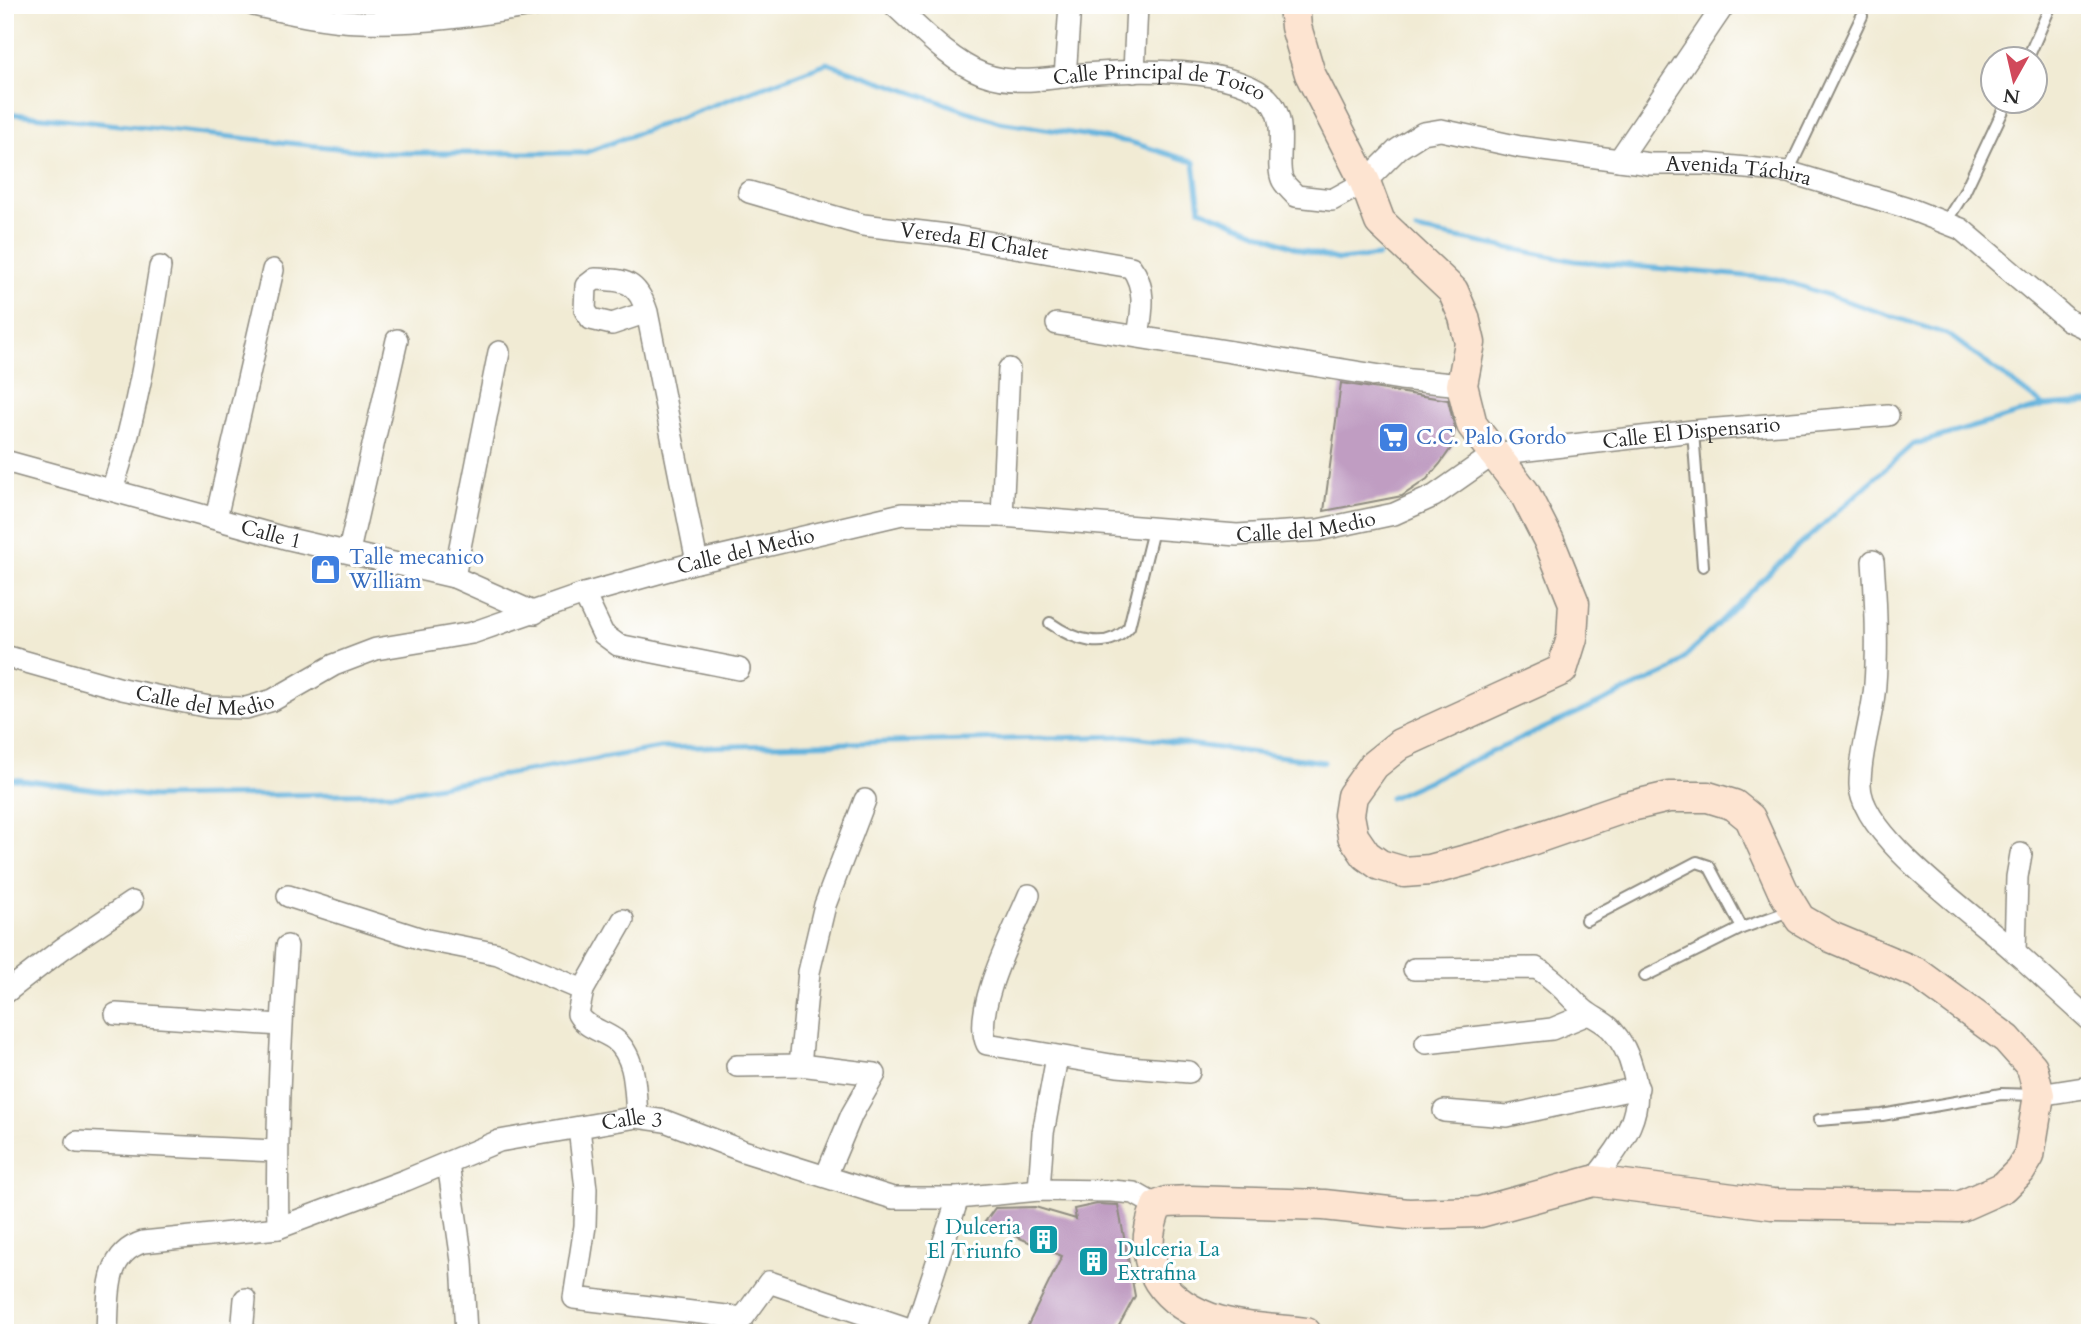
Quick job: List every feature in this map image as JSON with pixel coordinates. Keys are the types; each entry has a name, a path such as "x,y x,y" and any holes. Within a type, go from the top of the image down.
{"main road":[{"path":"1294,5 1296,27 1310,74 1365,182 1380,222 1453,291 1464,317 1470,343 1462,385 1472,425 1524,492 1549,541 1574,603 1572,638 1562,670 1400,744 1374,765 1352,796 1349,815 1353,836 1366,855 1380,865 1404,872 1430,870 1496,852 1623,808 1669,797 1708,797 1734,806 1750,818 1783,891 1800,919 1831,937 1917,973 1968,1008 2007,1039 2032,1067 2039,1095 2029,1156 2020,1171 2004,1187 1959,1207 1772,1204 1593,1181 1480,1212 1408,1214 1324,1205 1191,1201 1167,1202 1157,1206 1147,1235 1148,1258 1157,1279 1173,1297 1211,1318 1306,1333"}],"street":[{"path":"254,5 301,15 361,22 428,12 538,5"},
{"name":"Calle Principal de Toico","path":"894,5 935,43 982,74 1015,81 1134,72 1202,73 1235,81 1271,102 1280,126 1282,179 1296,195 1332,200 1365,182"},
{"path":"1065,77 1070,5"},
{"path":"1134,72 1137,5"},
{"path":"1619,160 1724,5"},
{"name":"Avenida Táchira","path":"1365,182 1398,149 1423,133 1441,130 1520,147 1619,160 1788,172 1845,187 1961,229 2059,313 2090,330"},
{"name":"Vereda El Chalet","path":"749,191 863,225 947,235 1131,267 1141,286 1143,306 1138,336"},
{"path":"112,490 125,450 140,384 160,267"},
{"path":"216,518 273,270"},
{"path":"647,312 696,562"},
{"path":"1057,324 1400,379 1462,385"},
{"path":"349,551 397,340"},
{"path":"454,577 499,352"},
{"path":"1002,516 1009,369"},
{"name":"Calle El Dispensario","path":"1494,454 1693,431 1888,415"},
{"name":"Calle del Medio","path":"5,656 122,689 209,707 246,708 273,700 334,665 376,649 472,633 584,594 696,562 902,513 1002,516 1237,535 1318,530 1394,514 1434,496 1494,454"},
{"name":"Calle 1","path":"5,461 285,538 454,577 535,613"},
{"path":"1873,561 1877,617 1875,685 1860,785 1863,804 1872,821 1925,878 2015,951 2090,1020"},
{"path":"584,594 603,634 618,645 739,669"},
{"path":"800,1065 809,972 825,905 866,800"},
{"path":"2015,951 2017,877 2021,854"},
{"path":"1030,895 1006,950 983,1016 982,1033 987,1044 1057,1057 1189,1072"},
{"path":"288,896 422,939 498,954 583,990"},
{"path":"5,993 62,949 132,902"},
{"path":"623,920 583,990 578,1014 582,1021 615,1040 627,1055 637,1117"},
{"path":"278,1228 276,1151 287,946"},
{"path":"1414,968 1536,968 1548,975 1588,1014 1610,1028 1628,1052 1639,1088 1637,1110 1626,1138 1593,1181"},
{"path":"116,1014 281,1025"},
{"path":"1426,1044 1552,1029 1588,1014"},
{"path":"1039,1190 1043,1133 1057,1057"},
{"path":"737,1066 800,1065 875,1074 852,1114 826,1177"},
{"path":"2039,1095 2090,1087"},
{"path":"1444,1111 1507,1116 1639,1088"},
{"name":"Calle 3","path":"107,1333 116,1258 129,1246 143,1241 278,1228 499,1141 637,1117 664,1121 743,1151 893,1198 958,1198 1039,1190 1134,1193 1157,1206"},
{"path":"579,1128 586,1189 586,1226 575,1297 743,1318 769,1282 914,1332 958,1198"},
{"path":"77,1142 276,1151"},
{"path":"448,1163 463,1261 466,1333"},
{"path":"242,1333 245,1299"}],"lane":[{"path":"2033,46 2051,5"},
{"path":"1788,172 1863,16"},
{"path":"1945,223 1964,193 2000,116"},
{"path":"1693,431 1703,566"},
{"path":"1050,623 1064,634 1084,640 1102,642 1120,637 1129,627 1153,530"},
{"path":"1586,920 1697,862 1709,866 1742,928"},
{"path":"1645,976 1742,928 1794,909"},
{"path":"1819,1120 1882,1115 2001,1094 2039,1095"}],"building":[{"name":"C.C. Palo Gordo","path":"1341,383 1448,400 1455,429 1451,448 1440,464 1427,479 1402,496 1324,511"},
{"name":"Dulceria La Extrafina","path":"1097,1204 1118,1205 1135,1296 1115,1333 1024,1333 1062,1256 984,1223 995,1208 1035,1207 1076,1219 1074,1209"}],"waterway":[{"path":"5,113 384,153 584,153 827,63 999,122 1130,142 1194,162 1200,209 1301,250 1339,260 1378,256"},
{"path":"1416,230 1575,261 1779,279 1949,335 2044,406 2090,403"},
{"path":"1390,798 1672,670 1772,570 1912,445 2044,406"},
{"path":"5,778 153,797 399,793 660,748 1127,736 1324,762"}],"place":[{"name":"C.C. Palo Gordo","path":"1393,437"},
{"name":"Talle mecanico William","path":"326,569"},
{"name":"Dulceria El Triunfo","path":"1044,1239"},
{"name":"Dulceria La Extrafina","path":"1094,1261"}]}
